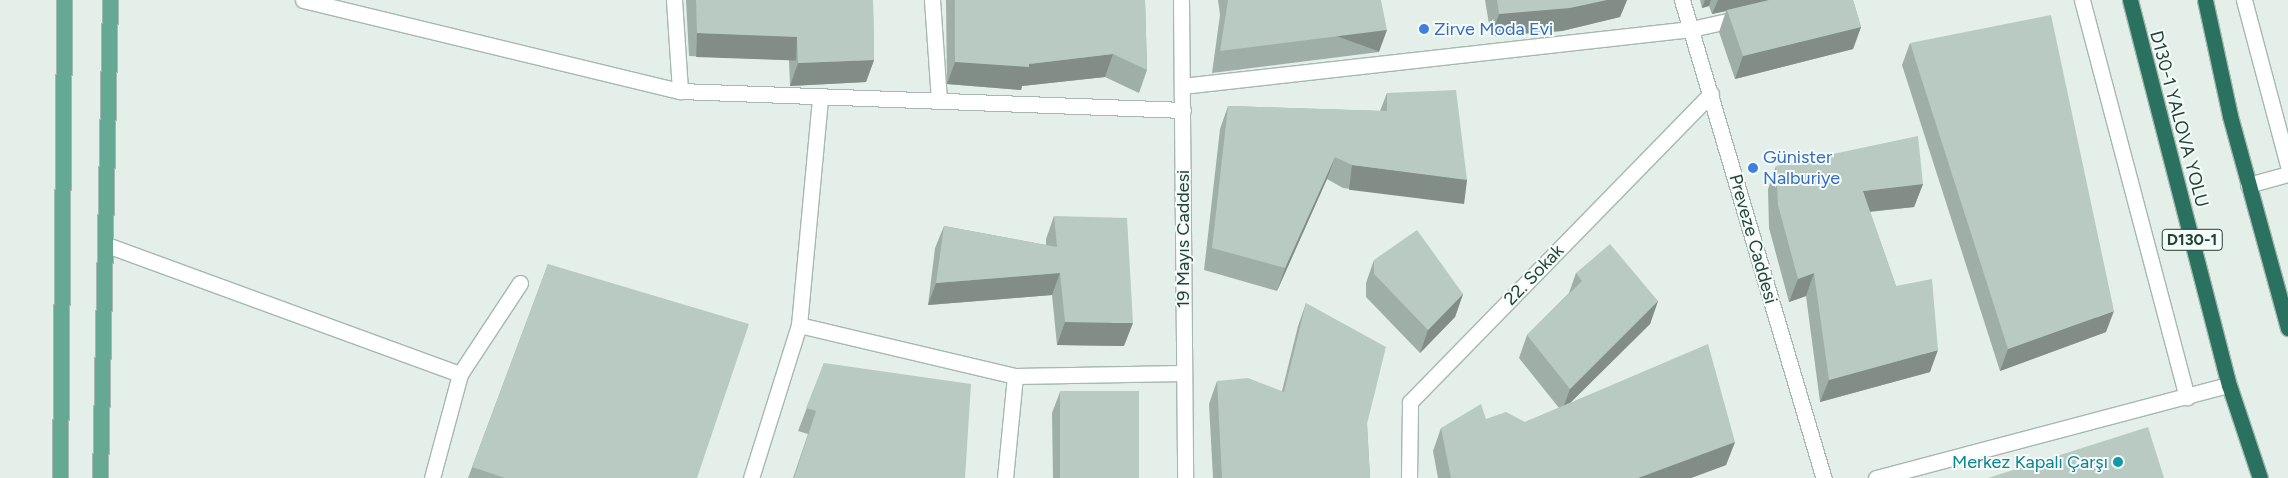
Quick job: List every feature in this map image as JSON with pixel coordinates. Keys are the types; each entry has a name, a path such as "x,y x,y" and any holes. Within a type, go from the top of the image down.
{"highway":[{"name":"D130-1 YALOVA YOLU","path":"2130,0 2229,385 2260,478"},
{"path":"2205,0 2230,116 2288,328"}],"main road":[{"path":"60,478 64,0"},
{"path":"100,478 110,0"}],"street":[{"path":"303,0 680,91 1183,110"},
{"path":"674,0 680,91"},
{"path":"932,0 940,101"},
{"name":"19 Mayıs Caddesi","path":"1182,0 1185,478"},
{"name":"Preveze Caddesi","path":"1682,0 1824,478"},
{"path":"2082,0 2187,397"},
{"path":"2244,0 2288,164"},
{"path":"1182,86 1691,29 1754,15"},
{"name":"22. Sokak","path":"1409,478 1410,402 1711,94"},
{"path":"751,478 799,325 820,97"},
{"path":"2248,185 2288,174"},
{"path":"106,245 460,374"},
{"path":"432,478 460,374 520,283"},
{"path":"799,325 1015,376 1184,373"},
{"path":"1005,478 1015,376"},
{"path":"1876,478 2229,385"}],"building":[{"path":"696,0 873,0 874,60 798,63 797,37 697,33"},
{"path":"955,0 1145,0 1147,70 1113,54 1029,64 1029,67 955,62"},
{"path":"1228,0 1381,0 1387,30 1220,51"},
{"path":"1497,0 1607,0 1570,8 1499,14"},
{"path":"1769,0 1853,0 1861,27 1743,56 1727,10"},
{"path":"2051,15 2114,311 2008,349 1910,43"},
{"path":"1456,90 1467,180 1352,165 1335,157 1285,268 1212,248 1228,106 1387,111 1387,93"},
{"path":"1918,136 1923,184 1863,191 1896,286 1932,279 1938,350 1829,380 1814,273 1798,279 1778,205 1776,166"},
{"path":"1054,216 1127,218 1133,323 1065,322 1060,273 936,283 944,226 1057,247"},
{"path":"1417,230 1463,294 1428,330 1374,274 1374,260"},
{"path":"1610,244 1658,301 1570,389 1527,335 1582,281 1576,273"},
{"path":"548,264 749,324 697,478 505,478 472,467"},
{"path":"1306,303 1386,347 1367,424 1370,478 1222,478 1217,381 1248,378 1284,392"},
{"path":"1708,344 1735,442 1638,478 1451,478 1441,428 1481,404 1486,419 1506,412 1525,422"},
{"path":"824,363 971,384 965,478 794,478 816,411 806,408"},
{"path":"1060,391 1139,391 1139,478 1060,478"},
{"path":"2148,427 2164,478 1988,478"}],"place":[{"name":"Zirve Moda Evi","path":"1424,29"},
{"name":"Günister Nalburiye","path":"1753,168"},
{"name":"Merkez Kapalı Çarşı","path":"2118,462"}]}
